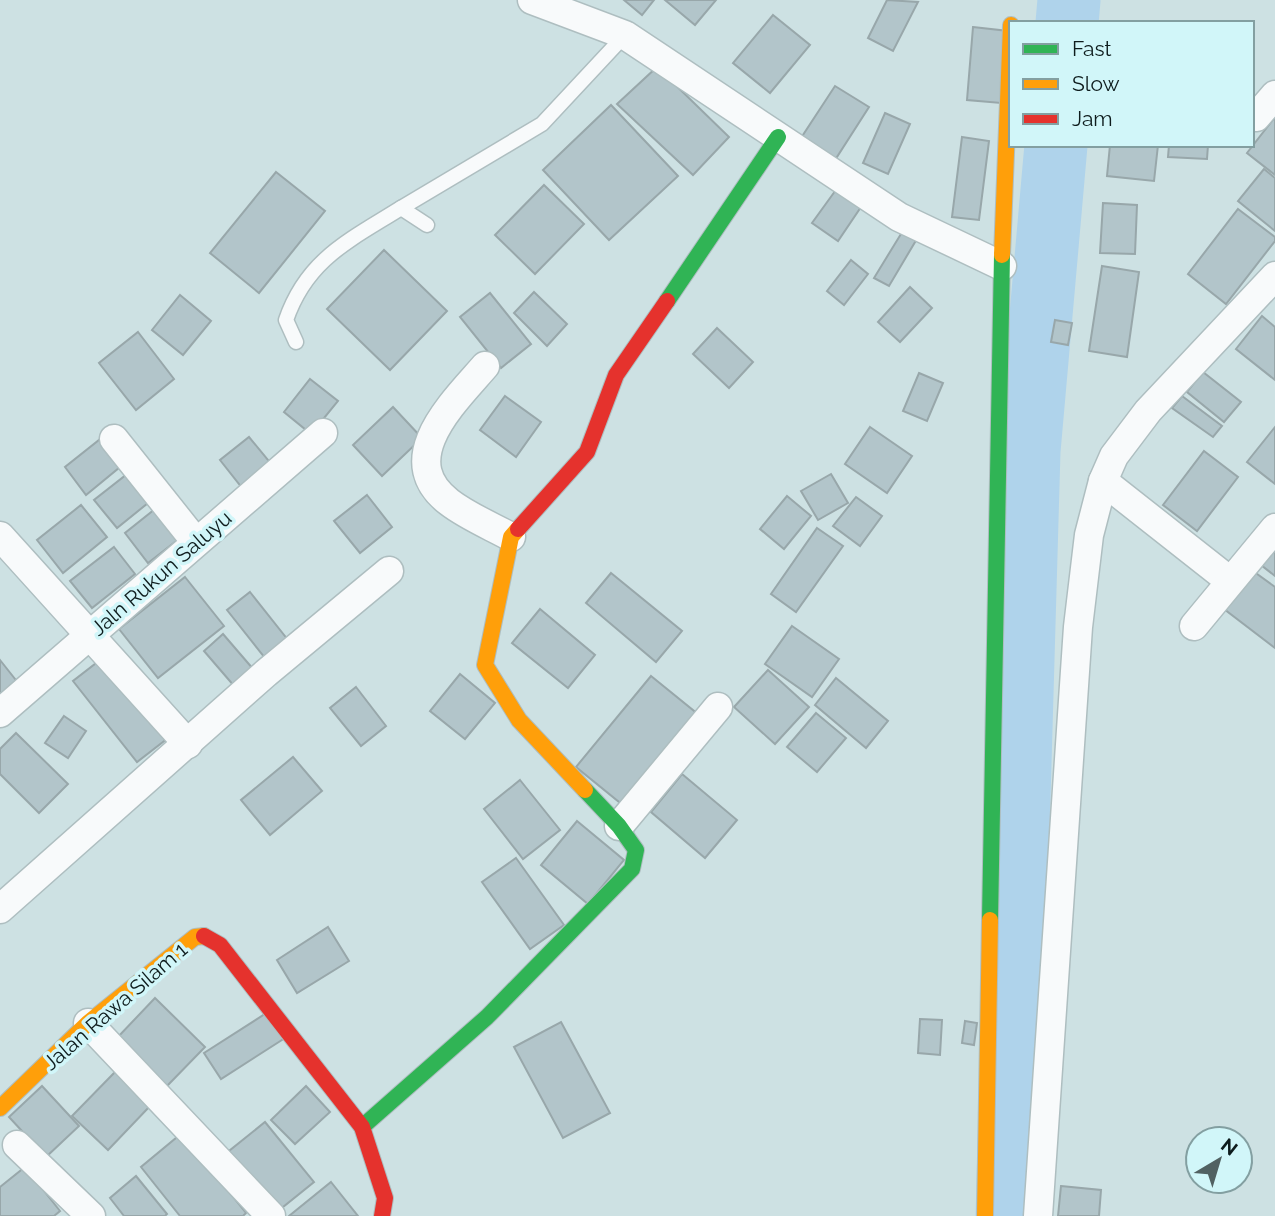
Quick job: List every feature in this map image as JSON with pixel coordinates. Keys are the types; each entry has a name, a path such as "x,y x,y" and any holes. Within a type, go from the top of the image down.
{"street":[{"path":"532,0 625,35 899,217 1002,266"},
{"path":"1011,21 1012,0"},
{"path":"985,1216 1002,266 1009,78"},
{"path":"1256,117 1275,95"},
{"path":"382,1216 385,1198 362,1127 487,1017 632,869 636,850 619,826 519,720 485,665 511,537 587,452 616,375 778,137"},
{"path":"1038,1216 1078,627 1088,535 1103,481 1114,456 1148,411 1275,276"},
{"path":"485,366 447,409 432,435 425,457 429,478 450,503 511,537"},
{"name":"Jaln Rukun Saluyu","path":"0,713 323,433"},
{"path":"114,439 196,542"},
{"path":"1103,481 1230,581"},
{"path":"1194,626 1275,528"},
{"path":"0,536 188,744"},
{"path":"0,909 266,673 389,571"},
{"path":"619,826 718,707"},
{"name":"Jalan Rawa Silam 1","path":"0,1108 88,1023 195,937 208,936 220,946 362,1127"},
{"path":"88,1023 271,1216"},
{"path":"0,1122 9,1152 91,1216"}],"lane":[{"path":"296,342 286,320 305,278 340,246 542,124 625,35"},
{"path":"401,208 427,225"}],"building":[{"path":"624,0 654,0 642,15"},
{"path":"665,0 716,0 695,25"},
{"path":"887,0 918,2 893,51 868,38"},
{"path":"773,15 810,45 770,93 733,63"},
{"path":"973,27 1008,31 1001,103 967,100"},
{"path":"657,67 729,137 693,175 617,104"},
{"path":"835,86 869,107 835,160 801,138"},
{"path":"611,105 678,176 609,240 543,170"},
{"path":"885,113 910,124 888,174 863,163"},
{"path":"1275,117 1275,175 1247,153"},
{"path":"962,137 989,141 979,220 952,217"},
{"path":"1110,147 1158,147 1154,181 1107,176"},
{"path":"1169,147 1208,147 1207,159 1168,157"},
{"path":"1264,169 1275,178 1275,231 1238,201"},
{"path":"276,172 325,211 259,293 210,253"},
{"path":"544,185 584,224 535,274 495,235"},
{"path":"838,187 863,204 838,241 812,223"},
{"path":"1103,203 1137,205 1135,254 1100,253"},
{"path":"1238,209 1275,237 1275,241 1226,304 1188,274"},
{"path":"904,229 918,237 889,286 874,278"},
{"path":"384,250 447,311 390,370 327,309"},
{"path":"851,260 868,274 844,305 827,291"},
{"path":"1102,266 1139,272 1127,357 1089,351"},
{"path":"910,287 932,308 900,342 878,322"},
{"path":"534,292 567,324 547,346 514,313"},
{"path":"490,293 531,344 501,368 460,317"},
{"path":"180,295 211,321 183,355 152,330"},
{"path":"1262,316 1275,327 1275,380 1236,349"},
{"path":"1055,320 1072,323 1068,345 1051,342"},
{"path":"717,328 753,362 729,388 693,354"},
{"path":"138,332 174,379 136,410 99,363"},
{"path":"1203,372 1241,402 1224,422 1187,392"},
{"path":"919,373 943,383 927,421 903,411"},
{"path":"310,379 338,401 311,434 284,412"},
{"path":"505,396 541,422 516,457 480,430"},
{"path":"1182,396 1222,426 1213,437 1172,408"},
{"path":"393,407 422,438 382,476 353,445"},
{"path":"870,427 912,456 887,493 845,464"},
{"path":"1275,427 1275,484 1247,462"},
{"path":"249,437 273,466 243,489 220,460"},
{"path":"99,440 120,467 86,495 65,467"},
{"path":"1204,451 1238,477 1197,531 1163,505"},
{"path":"131,471 153,499 117,528 94,500"},
{"path":"831,474 848,503 818,520 801,491"},
{"path":"367,495 392,527 360,553 334,521"},
{"path":"787,496 811,516 784,549 760,529"},
{"path":"856,497 882,516 860,546 833,526"},
{"path":"81,505 107,537 63,573 37,540"},
{"path":"160,505 184,535 148,563 125,533"},
{"path":"817,528 843,546 796,612 771,594"},
{"path":"114,547 135,574 92,608 70,581"},
{"path":"1275,547 1275,576 1261,565"},
{"path":"1253,571 1275,587 1275,648 1224,609"},
{"path":"611,573 682,631 656,662 586,603"},
{"path":"185,577 224,626 158,678 119,629"},
{"path":"250,592 292,645 269,663 227,610"},
{"path":"540,609 595,655 568,688 512,643"},
{"path":"792,626 839,659 812,697 765,664"},
{"path":"223,634 260,677 241,694 204,651"},
{"path":"104,657 168,738 137,762 73,681"},
{"path":"0,660 19,684 0,699"},
{"path":"768,670 809,707 775,744 734,707"},
{"path":"460,674 495,703 465,739 430,711"},
{"path":"651,676 699,715 624,806 576,767"},
{"path":"836,678 888,721 866,748 815,705"},
{"path":"356,687 386,726 361,746 330,708"},
{"path":"816,713 846,738 817,772 787,747"},
{"path":"64,716 86,731 68,758 45,743"},
{"path":"16,733 68,784 39,813 0,774 0,749"},
{"path":"293,757 322,791 270,835 241,800"},
{"path":"682,774 737,820 705,858 651,812"},
{"path":"520,780 560,830 523,859 484,809"},
{"path":"577,821 624,860 588,904 541,865"},
{"path":"516,858 564,925 530,949 482,882"},
{"path":"328,927 349,961 297,993 277,960"},
{"path":"155,998 205,1047 166,1087 116,1039"},
{"path":"268,1012 285,1038 221,1079 204,1053"},
{"path":"920,1019 942,1020 940,1055 918,1053"},
{"path":"965,1021 977,1023 974,1045 962,1043"},
{"path":"561,1022 610,1113 563,1138 514,1047"},
{"path":"116,1071 151,1105 108,1150 72,1116"},
{"path":"42,1086 79,1126 46,1157 9,1117"},
{"path":"306,1086 330,1112 295,1144 271,1120"},
{"path":"265,1122 314,1182 278,1211 229,1151"},
{"path":"182,1133 246,1213 243,1216 180,1216 141,1167"},
{"path":"25,1167 60,1211 54,1216 0,1216 0,1187"},
{"path":"136,1176 167,1214 165,1216 124,1216 110,1198"},
{"path":"331,1182 358,1216 289,1216"},
{"path":"1061,1186 1101,1190 1099,1216 1058,1216"}],"waterway":[{"path":"1067,21 1069,0"},
{"path":"1007,1216 1029,451 1056,147"}],"traffic: fast":[{"path":"667,301 778,137"},
{"path":"990,920 1002,255"},
{"path":"362,1127 487,1017 632,869 636,850 619,826 585,790"}],"traffic: slow":[{"path":"1002,255 1009,76"},
{"path":"518,529 511,537 485,665 519,720 585,790"},
{"path":"985,1216 990,920"},
{"path":"0,1108 88,1023 195,937 204,936"}],"traffic: jam":[{"path":"518,529 587,452 616,375 667,301"},
{"path":"204,936 220,945 362,1127 385,1198 382,1216"}]}
